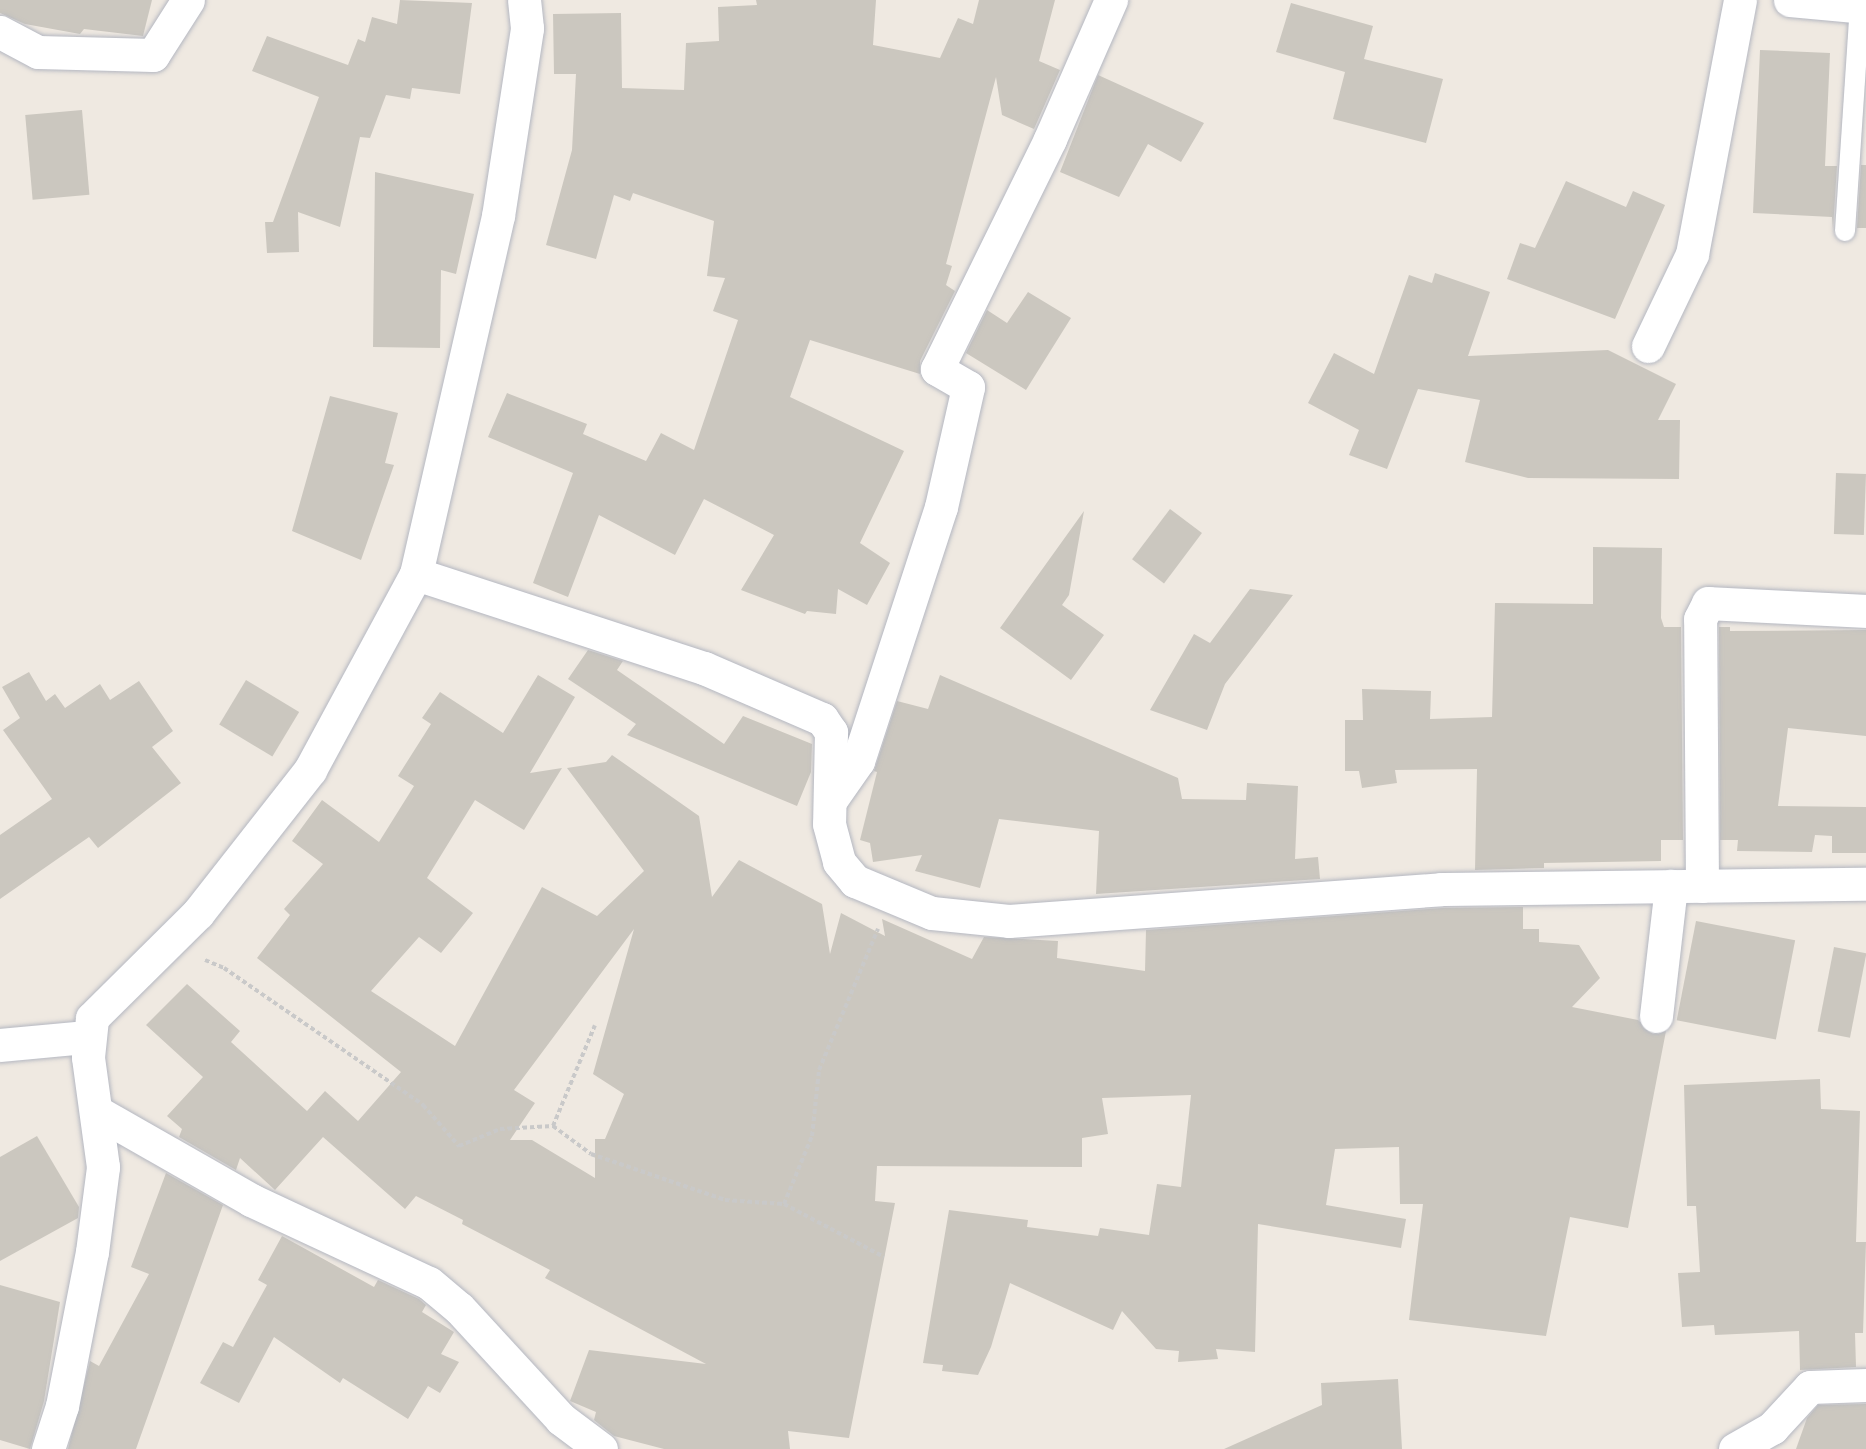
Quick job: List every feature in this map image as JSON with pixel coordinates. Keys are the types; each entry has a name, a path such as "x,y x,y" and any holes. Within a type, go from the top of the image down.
{"street":[{"path":"0,32 38,52 153,55 188,0"},
{"path":"48,1449 62,1406 92,1252 103,1167 87,1037 92,1018 227,879 310,770 416,574 498,216 526,28 524,0"},
{"path":"830,801 858,761 940,507 968,387 937,369 1050,139 1111,0"},
{"path":"1648,346 1692,254 1740,0"},
{"path":"1790,0 1863,6"},
{"path":"416,574 704,668 822,719 831,732 829,824 839,862 855,881 895,901 932,913 1009,921 1346,893 1866,884"},
{"path":"1656,1016 1687,886 1700,619 1708,603 1866,610"},
{"path":"0,1045 87,1037"},
{"path":"97,1112 251,1200 429,1282 459,1308 553,1412 601,1449"},
{"path":"1735,1449 1772,1428 1810,1387 1866,1385"}],"lane":[{"path":"1845,231 1863,6"}],"path":[{"path":"783,1204 812,1136 819,1070 854,979 895,901"},
{"path":"165,944 224,968 423,1105 459,1146 500,1129 553,1126 591,1154 725,1200 783,1204 884,1257"},
{"path":"553,1126 595,1025"}],"building":[{"path":"0,0 152,0 143,36 84,29 80,34 25,24 0,13"},
{"path":"400,0 472,3 460,94 412,88 410,99 386,95 370,138 360,137 340,227 298,212 299,252 267,253 265,222 273,222 319,97 252,71 267,36 348,65 358,39 365,42 372,17 397,24"},
{"path":"756,0 876,0 873,45 940,58 958,18 973,24 979,0 1055,0 1039,61 1060,70 1034,129 1002,115 996,77 946,264 952,266 946,285 955,291 920,361 920,374 810,340 790,397 904,451 860,543 890,563 867,605 838,589 836,614 807,611 805,614 741,590 774,535 704,499 675,555 599,515 568,597 533,583 573,473 488,437 507,393 587,424 583,434 646,461 661,433 694,450 738,320 713,311 725,278 707,276 714,221 633,193 630,201 614,195 596,259 546,245 572,150 576,74 554,74 553,14 621,13 622,88 684,90 686,43 719,41 718,7 757,5"},
{"path":"1291,3 1373,26 1364,59 1443,79 1426,143 1333,119 1345,72 1276,52"},
{"path":"1760,50 1830,53 1825,166 1837,166 1833,229 1832,217 1753,213"},
{"path":"1098,75 1204,123 1181,162 1148,144 1119,197 1060,172"},
{"path":"82,110 89,195 33,200 25,115"},
{"path":"1861,165 1866,165 1866,228 1857,228"},
{"path":"375,172 474,194 456,274 441,270 440,348 373,347"},
{"path":"1566,181 1626,207 1633,191 1665,205 1615,319 1507,279 1520,243 1535,248"},
{"path":"1435,273 1490,292 1468,356 1608,350 1676,384 1658,420 1680,420 1679,479 1528,478 1465,462 1480,400 1418,389 1387,469 1349,455 1359,430 1308,403 1334,353 1374,374 1409,275 1432,283"},
{"path":"1028,292 1071,318 1026,390 966,353 987,310 1007,323"},
{"path":"330,396 398,413 385,463 394,465 361,560 292,531"},
{"path":"1836,473 1866,474 1864,535 1834,534"},
{"path":"1170,509 1202,533 1164,583 1132,559"},
{"path":"1084,511 1069,595 1062,605 1104,635 1071,680 1000,628"},
{"path":"1593,547 1662,548 1661,618 1664,627 1681,627 1683,840 1661,840 1661,861 1544,863 1544,868 1475,870 1477,769 1395,770 1397,783 1362,788 1359,771 1345,771 1345,720 1363,720 1362,689 1431,691 1430,719 1492,717 1495,603 1593,604"},
{"path":"1250,589 1293,595 1225,684 1207,730 1150,710 1194,634 1210,643"},
{"path":"1719,627 1730,627 1730,631 1866,630 1866,736 1788,728 1778,806 1866,807 1866,853 1832,853 1832,836 1815,835 1812,852 1737,851 1738,840 1720,840"},
{"path":"588,650 623,661 617,670 724,744 743,716 812,744 811,772 797,806 627,735 636,724 568,679"},
{"path":"29,672 46,701 55,694 65,708 100,684 110,700 139,681 173,731 152,747 181,783 98,848 89,837 0,899 0,835 52,799 3,730 20,718 2,687"},
{"path":"538,675 575,697 530,773 562,768 524,830 475,800 427,878 473,913 441,953 419,937 371,991 455,1046 542,887 597,916 644,871 567,768 606,762 612,755 699,816 712,897 739,860 822,904 830,954 841,913 885,936 882,919 972,959 984,937 1058,941 1057,958 1145,971 1146,930 1442,908 1523,907 1523,929 1539,929 1539,942 1579,945 1600,978 1572,1007 1638,1020 1653,1034 1666,1031 1628,1228 1570,1217 1546,1336 1409,1320 1423,1204 1400,1204 1399,1147 1335,1149 1326,1205 1406,1219 1401,1248 1258,1224 1255,1352 1216,1349 1218,1359 1178,1362 1179,1351 1156,1349 1122,1311 1113,1330 1010,1283 991,1347 978,1375 942,1371 943,1365 923,1363 949,1210 1028,1220 1027,1227 1098,1236 1100,1228 1149,1235 1157,1184 1181,1187 1191,1095 1102,1098 1108,1134 1082,1138 1082,1167 877,1166 875,1201 895,1203 849,1438 788,1431 790,1449 664,1449 614,1436 594,1420 596,1412 570,1401 589,1350 706,1364 545,1278 550,1270 462,1224 463,1220 416,1196 405,1209 323,1137 275,1190 240,1158 236,1170 179,1137 182,1129 167,1116 203,1077 146,1025 187,984 240,1031 231,1042 307,1111 325,1091 358,1121 401,1072 257,958 290,915 284,909 323,864 292,841 322,800 379,842 414,786 398,776 431,724 422,718 440,692 503,733","holes":["634,929 593,1074 624,1094 605,1139 595,1139 595,1178 532,1140 510,1140 535,1103 514,1090"]},
{"path":"940,675 1178,778 1182,799 1246,800 1247,783 1298,786 1295,859 1318,857 1320,879 1096,894 1099,831 999,819 980,888 915,871 922,855 873,862 870,843 860,840 877,772 874,771 897,701 928,709"},
{"path":"246,680 299,712 272,757 219,725"},
{"path":"1696,921 1795,940 1776,1039 1677,1020"},
{"path":"1834,947 1866,953 1850,1038 1818,1031"},
{"path":"1820,1079 1821,1109 1860,1111 1856,1242 1866,1242 1863,1333 1855,1333 1856,1367 1800,1370 1799,1331 1715,1335 1714,1325 1682,1327 1678,1273 1700,1272 1696,1206 1687,1206 1684,1085"},
{"path":"37,1136 79,1207 78,1218 0,1261 0,1157"},
{"path":"166,1173 223,1205 136,1449 68,1449 90,1361 99,1366 149,1274 131,1267"},
{"path":"282,1236 374,1287 378,1280 419,1299 426,1305 422,1312 454,1332 441,1354 459,1362 440,1393 428,1386 408,1419 343,1378 340,1383 274,1337 239,1403 200,1383 223,1342 233,1347 267,1285 258,1280"},
{"path":"0,1285 60,1302 44,1401 30,1449 0,1440"},
{"path":"1398,1379 1402,1449 1224,1449 1322,1405 1321,1383"},
{"path":"1866,1404 1866,1449 1796,1449 1807,1418 1818,1405"}]}
